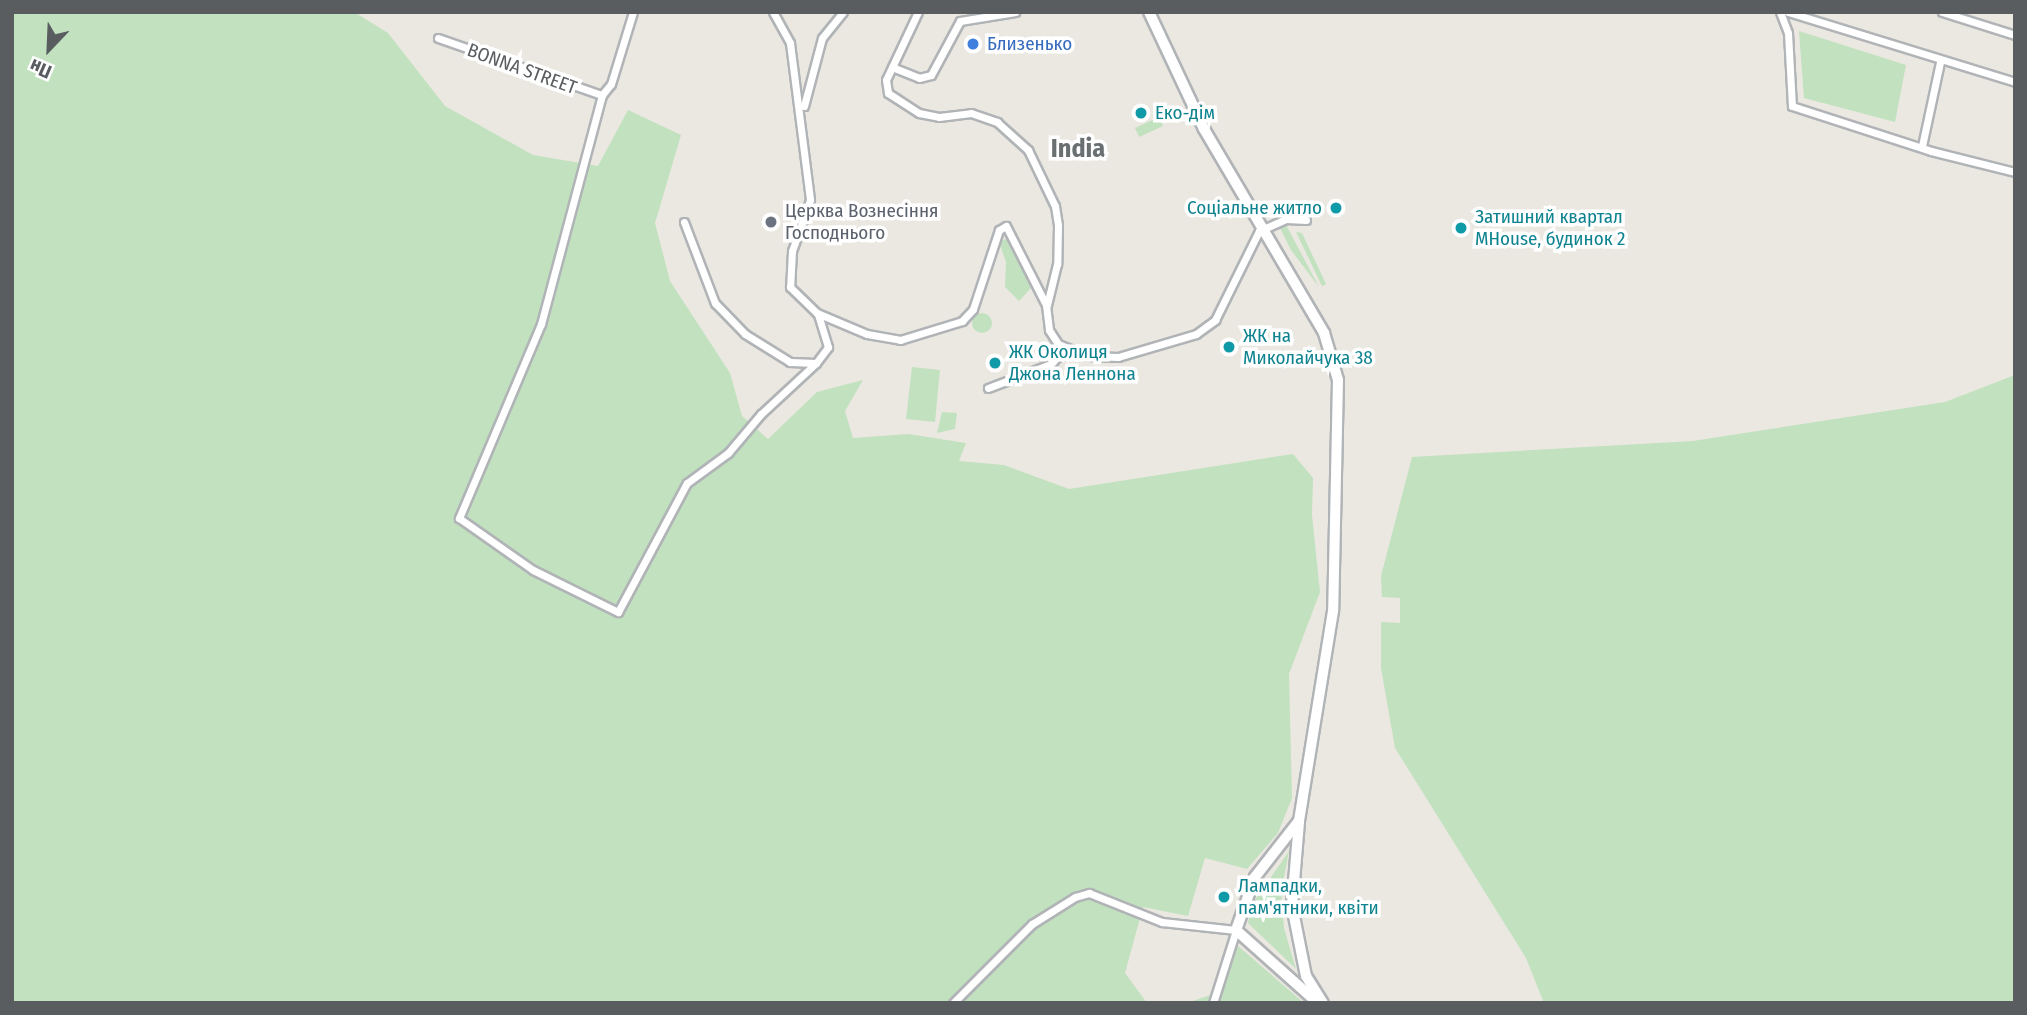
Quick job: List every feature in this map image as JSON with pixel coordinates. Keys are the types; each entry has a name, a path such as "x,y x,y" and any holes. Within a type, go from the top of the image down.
{"street":[{"name":"BONNA STREET","path":"438,38 602,95 611,84 633,12"},
{"path":"773,12 790,43 803,112 810,200 788,277 796,295 817,313 867,334 900,340 962,321 973,309 999,230 1006,226 1046,305 1049,330 1065,348 1088,356 1118,357 1196,334 1214,320 1252,243 1265,228 1286,219 1306,220"},
{"path":"803,112 822,38 843,12"},
{"path":"918,12 885,87 907,108 932,117 982,116 1010,129 1028,150 1055,206 1058,225 1057,264 1046,305"},
{"path":"892,67 919,78 931,75 960,21 1015,12"},
{"path":"1149,12 1204,129 1265,228 1324,333 1340,401 1333,611 1299,822 1292,906 1295,934 1306,976 1323,1003"},
{"path":"1780,12 1788,33 1791,106 2015,172"},
{"path":"1788,12 1940,62 2015,82"},
{"path":"1942,12 2015,35"},
{"path":"1922,146 1940,62"},
{"path":"602,95 541,324 459,517 533,570 618,612 687,483 728,453 761,414 816,363 828,347 817,313"},
{"path":"684,222 715,303 744,334 790,362 816,363"},
{"path":"988,388 1051,364 1065,348"},
{"path":"1213,1003 1255,877 1299,822"},
{"path":"953,1003 1032,924 1089,893 1162,922 1236,930 1318,1003"}],"green space":[{"path":"12,12 354,12 388,33 445,106 533,155 598,166 628,110 681,135 655,223 670,281 730,373 742,416 768,439 817,392 863,380 845,411 853,438 908,434 966,443 959,461 1004,465 1069,489 1293,454 1313,478 1312,515 1320,592 1289,674 1292,798 1278,833 1247,869 1205,858 1188,916 1143,907 1125,973 1147,1003 12,1003"},
{"path":"1799,31 1906,65 1895,122 1804,98"},
{"path":"1159,117 1163,126 1139,137 1135,128"},
{"path":"1285,223 1319,287 1291,250 1278,224"},
{"path":"1296,232 1302,233 1326,284 1322,286"},
{"path":"1008,238 1031,288 1019,301 1005,287 1006,262 999,242"},
{"path":"978,313 986,313 992,323 986,333 978,333 972,327 972,319"},
{"path":"912,367 940,370 935,422 906,419"},
{"path":"2015,375 2015,1003 1544,1003 1526,958 1395,748 1381,668 1381,622 1400,623 1400,598 1382,597 1381,576 1412,457 1693,441 1945,402"},
{"path":"942,412 957,413 955,429 937,433"},
{"path":"1289,851 1281,893 1284,928 1296,969 1248,923 1253,903"},
{"path":"1238,946 1304,1003 1187,1003 1222,991"}],"place":[{"name":"Близенько","path":"973,44"},
{"name":"Еко-дім","path":"1141,113"},
{"name":"Соціальне житло","path":"1336,208"},
{"name":"Церква Вознесіння Господнього","path":"771,222"},
{"name":"Затишний квартал MHouse, будинок 2","path":"1461,228"},
{"name":"ЖК на Миколайчука 38","path":"1229,347"},
{"name":"ЖК Околиця Джона Леннона","path":"995,363"},
{"name":"Лампадки, пам'ятники, квіти","path":"1224,897"}],"district":[{"name":"India","path":"1078,149"}]}
